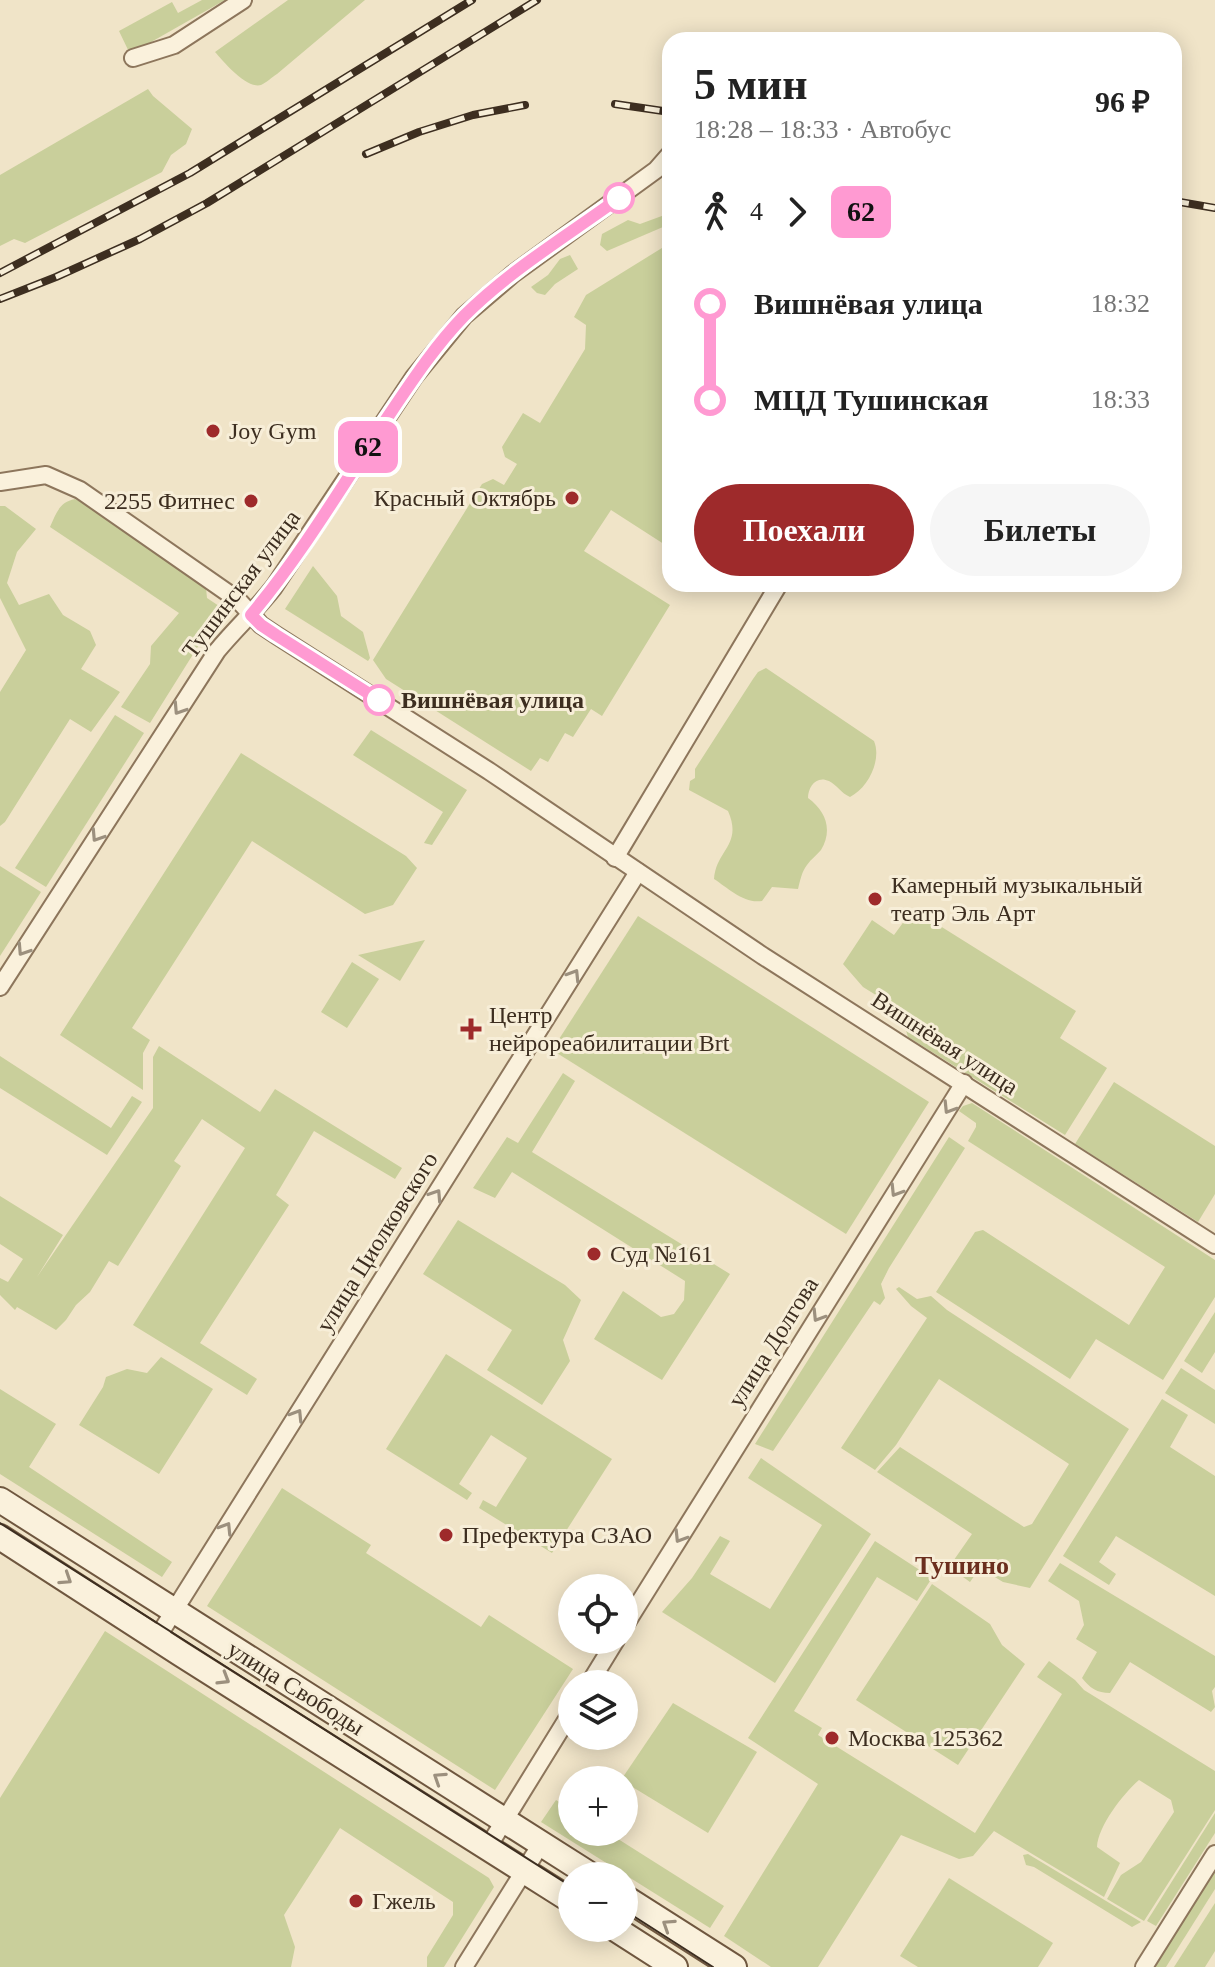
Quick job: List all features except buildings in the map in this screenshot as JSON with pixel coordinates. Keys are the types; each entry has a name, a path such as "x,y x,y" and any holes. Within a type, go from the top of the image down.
{"main road":[{"name":"улица Свободы","path":"0,1500 570,1862"},
{"name":"улица Свободы","path":"0,1537 558,1892"},
{"path":"638,1906 734,1967"},
{"path":"636,1942 675,1967"}],"street":[{"path":"133,58 174,45 243,0"},
{"name":"Тушинская улица","path":"0,987 217,651 271,591 414,377 464,316 513,274 662,163"},
{"name":"Вишнёвая улица","path":"0,482 46,475 80,490 238,600 261,625 276,635 489,771 763,956 1215,1245"},
{"path":"615,858 774,592"},
{"name":"улица Циолковского","path":"157,1638 638,872"},
{"name":"улица Долгова","path":"638,1605 964,1083"},
{"path":"488,1847 558,1733"},
{"path":"464,1967 541,1844"},
{"path":"1144,1967 1215,1854"}],"green space":[{"path":"202,0 225,0 130,54 119,31 172,2 178,13"},
{"path":"288,0 365,0 277,74 261,85 249,83 215,52"},
{"path":"148,89 192,129 186,144 171,155 162,172 25,243 14,239 0,246 0,175"},
{"path":"662,216 662,227 607,251 600,245 602,234 628,220 640,224"},
{"name":"Красный Октябрь","path":"662,248 662,543 611,510 584,551 670,605 602,716 591,709 573,737 565,733 548,762 540,758 531,771 386,679 373,660 482,484 493,479 504,485 517,464 505,457 502,447 523,413 540,423 585,349 586,325 574,317 586,295"},
{"path":"570,255 578,269 555,284 545,295 531,287 548,275 560,259"},
{"path":"75,499 206,588 207,598 222,608 150,723 121,707 150,664 151,646 179,613 50,527 62,506"},
{"path":"0,506 5,506 36,529 17,552 7,583 19,605 49,594 63,615 90,631 96,645 81,669 120,692 91,732 70,719 0,826 0,692 26,650 0,598"},
{"path":"313,566 337,596 341,616 363,632 370,658 368,661 285,609"},
{"path":"766,668 874,741 876,756 868,780 850,797 829,781 814,783 808,798 826,821 825,843 805,867 798,889 772,887 762,901 755,901 736,894 714,879 719,861 731,840 732,822 728,811 689,790 690,781 695,778 695,769 753,679"},
{"path":"115,715 144,733 46,887 15,868"},
{"path":"371,730 467,790 432,845 424,843 443,812 353,755"},
{"path":"241,753 406,856 417,868 393,905 365,914 252,841 132,1028 150,1040 143,1053 143,1090 60,1035"},
{"path":"0,866 41,892 0,956"},
{"path":"913,909 1076,1011 1060,1038 1107,1068 1065,1135 908,1037 900,1010 863,987 843,964 872,920 894,935"},
{"path":"638,916 929,1102 846,1234 552,1050"},
{"path":"425,940 400,981 358,955"},
{"path":"352,962 379,979 347,1028 321,1012"},
{"path":"159,1046 260,1112 275,1089 402,1168 395,1179 314,1131 276,1195 289,1205 200,1343 257,1379 247,1395 133,1325 245,1148 202,1119 174,1161 181,1166 118,1266 109,1261 90,1292 56,1330 17,1307 15,1310 0,1295 0,1278 8,1282 23,1259 0,1244 0,1196 63,1235 37,1277 153,1108 153,1057"},
{"path":"0,1056 111,1128 132,1096 142,1102 107,1155 0,1088"},
{"path":"563,1073 575,1081 532,1152 730,1274 662,1380 594,1339 623,1291 661,1317 674,1314 684,1300 685,1281 512,1172 495,1198 473,1188 507,1137 518,1143"},
{"path":"1114,1082 1215,1146 1215,1194 1198,1222 1075,1144"},
{"path":"972,1103 1215,1260 1215,1297 1163,1380 1096,1339 1070,1379 936,1292 975,1232 983,1230 1129,1325 1165,1267 968,1141 976,1123 959,1111"},
{"path":"949,1137 965,1148 889,1268 881,1284 885,1298 880,1305 874,1301 773,1451 755,1444"},
{"path":"458,1220 565,1285 581,1300 563,1340 570,1361 542,1405 487,1370 512,1330 423,1274"},
{"path":"899,1287 917,1299 931,1296 947,1310 1129,1429 1030,1588 1003,1582 980,1568 970,1582 949,1567 972,1534 877,1472 900,1447 1024,1527 1032,1524 1069,1464 939,1379 896,1445 875,1470 841,1448 927,1318 911,1306 896,1289"},
{"path":"1215,1312 1215,1352 1202,1373 1184,1361"},
{"path":"446,1354 612,1459 552,1553 479,1508 483,1500 496,1507 527,1458 491,1435 459,1484 472,1493 467,1500 386,1449"},
{"path":"161,1357 213,1389 159,1474 79,1425 106,1377 127,1369 147,1373"},
{"path":"1181,1368 1215,1390 1215,1424 1165,1393"},
{"path":"0,1389 56,1424 29,1467 172,1562 162,1577 0,1474"},
{"path":"1162,1399 1188,1415 1170,1447 1215,1476 1215,1596 1116,1536 1099,1562 1116,1574 1109,1585 1063,1556"},
{"path":"761,1458 871,1534 775,1683 662,1612 692,1578 720,1536 730,1541 710,1574 770,1609 822,1525 748,1478"},
{"path":"282,1488 371,1545 366,1553 481,1627 489,1615 573,1669 558,1670 558,1692 495,1790 207,1606"},
{"path":"875,1541 932,1578 917,1601 877,1577 794,1711 822,1728 818,1735 975,1833 1062,1694 1037,1677 1049,1661 1084,1690 1215,1771 1215,1810 1144,1921 1107,1899 1121,1875 1141,1862 1174,1812 1171,1800 1139,1780 1112,1811 1098,1839 1097,1847 1120,1863 1104,1897 994,1831 973,1856 959,1859 901,1835 818,1967 771,1967 724,1936 818,1784 748,1738"},
{"path":"1060,1563 1215,1656 1215,1687 1212,1691 1215,1707 1211,1712 1130,1662 1110,1693 1088,1685 1082,1678 1097,1652 1076,1639 1084,1625 1079,1601 1048,1581"},
{"path":"932,1584 990,1624 1002,1645 1025,1664 958,1765 856,1700"},
{"path":"105,1631 489,1878 494,1887 444,1967 427,1967 427,1957 453,1915 453,1902 340,1828 284,1915 295,1947 291,1967 0,1967 0,1798"},
{"path":"673,1703 757,1752 708,1833 638,1790 638,1766 630,1766"},
{"path":"556,1800 558,1801 558,1833 541,1822"},
{"path":"1215,1813 1215,1833 1156,1926 1147,1921"},
{"path":"579,1846 629,1846 724,1906 710,1928 638,1883 638,1862 605,1862"},
{"path":"1028,1854 1141,1922 1132,1927 1026,1865 1023,1855"},
{"path":"1215,1858 1215,1889 1166,1967 1147,1967"},
{"path":"949,1878 1053,1943 1038,1967 918,1967 900,1956"},
{"path":"1215,1903 1215,1951 1205,1967 1174,1967"}],"tram line":[{"path":"0,1523 558,1878"},
{"path":"638,1919 713,1967"}],"railway":[{"path":"0,273 190,173 472,0"},
{"path":"0,299 140,239 207,203 537,0"},
{"path":"615,104 662,111"},
{"path":"366,154 419,132 473,115 525,105"},
{"path":"1182,202 1215,208"}],"bus line":[{"name":"62","path":"379,700 276,635 251,615 313,530 414,377 464,316 513,274 619,198"}],"place":[{"name":"Joy Gym","path":"213,431"},
{"name":"Красный Октябрь","path":"572,498"},
{"name":"2255 Фитнес","path":"251,501"},
{"name":"Вишнёвая улица","path":"379,700"},
{"name":"Камерный музыкальный театр Эль Арт","path":"875,899"},
{"name":"Центр нейрореабилитации Brt","path":"471,1029"},
{"name":"Суд №161","path":"594,1254"},
{"name":"Префектура СЗАО","path":"446,1535"},
{"name":"Москва 125362","path":"832,1738"},
{"name":"Гжель","path":"356,1901"}],"district":[{"name":"Тушино","path":"962,1565"}]}
